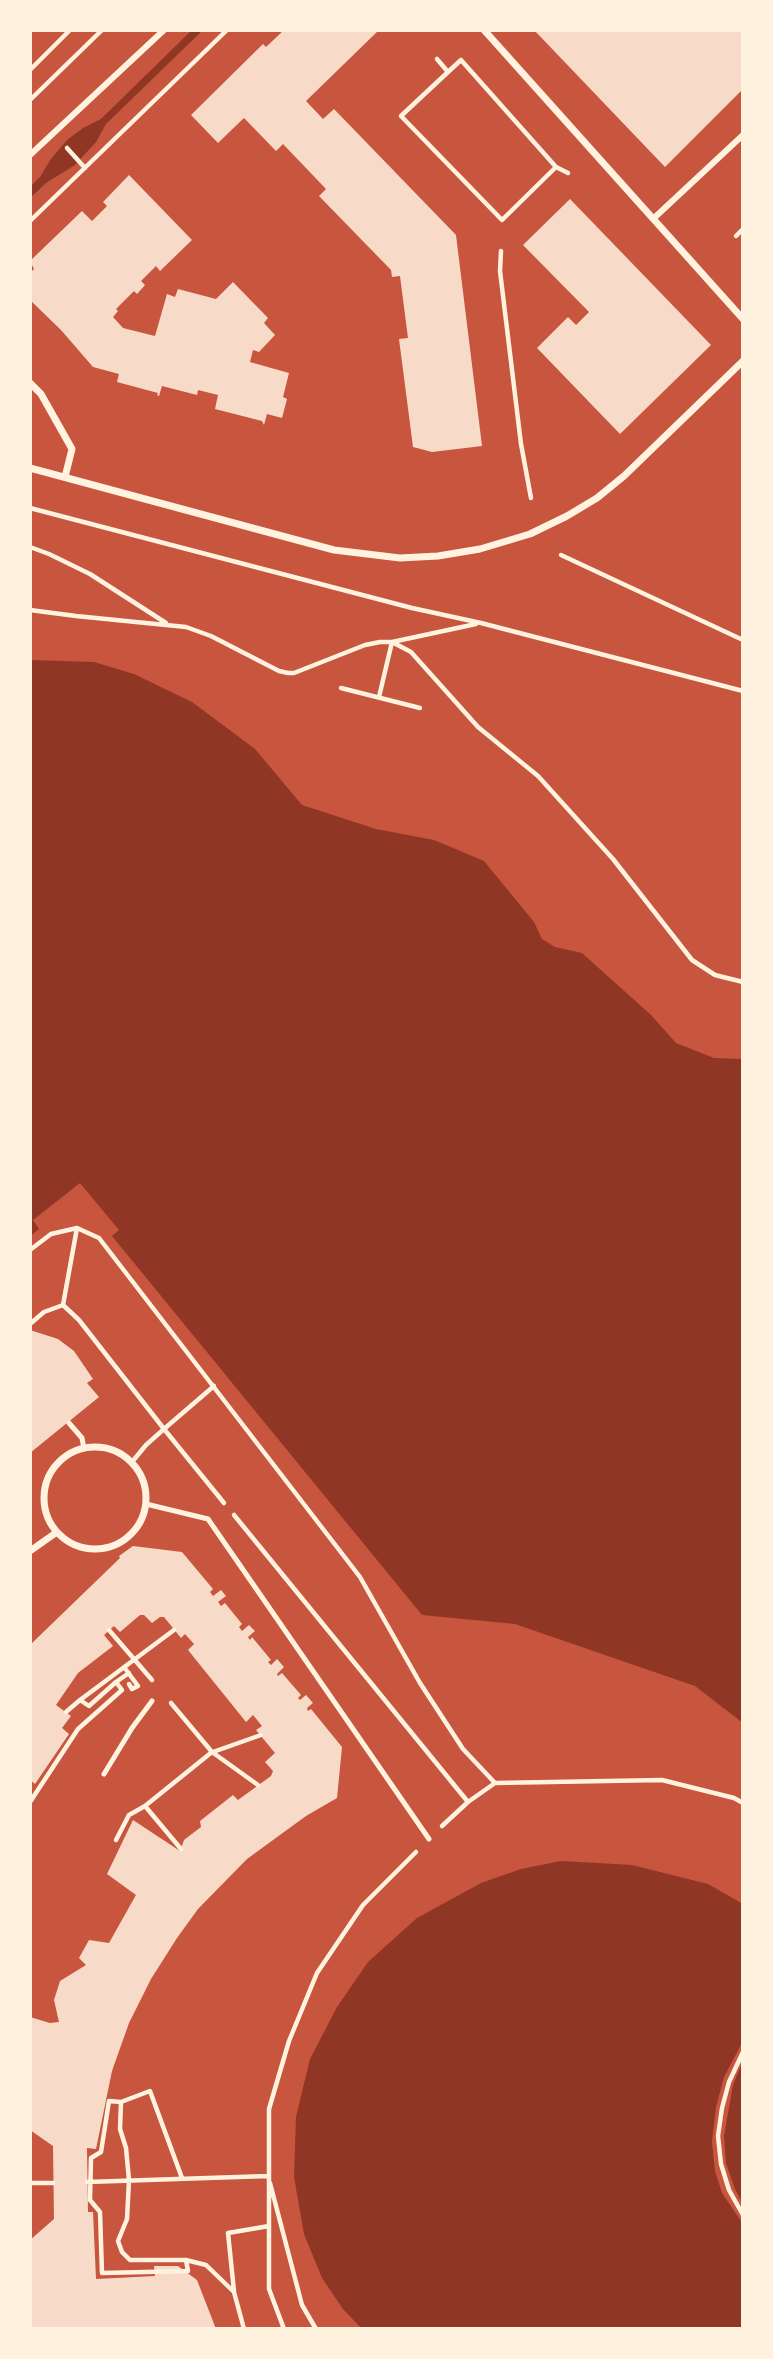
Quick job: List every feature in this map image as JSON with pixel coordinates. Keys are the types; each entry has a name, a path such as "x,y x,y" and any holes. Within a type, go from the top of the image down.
{"street":[{"path":"30,155 164,30"},
{"path":"484,30 743,319"},
{"path":"653,219 743,135"},
{"path":"30,468 334,550 400,558 438,556 480,549 530,534 597,498 624,476 743,361"},
{"path":"30,383 41,394 72,449 65,477"},
{"path":"96,1447 113,1450 132,1462 140,1473 146,1491 146,1504 141,1521 126,1539 98,1549 80,1547 57,1532 49,1520 44,1503 47,1482 55,1467 68,1454 96,1447"},
{"path":"30,1551 57,1532"}],"lane":[{"path":"69,1423 82,1438 84,1449"},
{"path":"146,1504 208,1519 429,1839"},
{"path":"104,1774 152,1701"}],"path":[{"path":"30,69 71,30"},
{"path":"30,100 102,30"},
{"path":"30,221 227,30"},
{"path":"437,59 448,72"},
{"path":"556,167 502,220 401,116 461,60 556,167 568,173"},
{"path":"737,236 743,229"},
{"path":"501,251 500,271 521,444 531,498"},
{"path":"30,508 743,691"},
{"path":"30,547 90,574 167,623"},
{"path":"561,555 743,640"},
{"path":"30,610 186,627 211,636 279,671 289,673 365,645 481,623"},
{"path":"379,697 392,642"},
{"path":"392,642 411,652 478,727 538,776 613,859 692,960 715,975 743,982"},
{"path":"341,688 420,708"},
{"path":"63,1305 77,1228"},
{"path":"30,1251 51,1234 77,1228 99,1238 360,1577 419,1683 463,1749 495,1783"},
{"path":"30,1324 44,1312 63,1305"},
{"path":"63,1305 79,1320 225,1504"},
{"path":"132,1462 146,1445 214,1386"},
{"path":"233,1514 468,1802"},
{"path":"110,1630 160,1690"},
{"path":"66,1712 174,1630"},
{"path":"124,1667 138,1686 132,1689 128,1684"},
{"path":"80,1700 89,1706 129,1673"},
{"path":"30,1802 78,1728 122,1690 116,1682"},
{"path":"169,1700 212,1752 258,1785"},
{"path":"116,1840 129,1815 145,1806 212,1752 261,1735"},
{"path":"284,2329 269,2289 269,2109 289,2041 317,1973 363,1905 468,1802 495,1783 662,1780 734,1798 743,1803"},
{"path":"145,1806 181,1849"},
{"path":"743,2052 729,2082 718,2136 721,2164 729,2190 743,2215"},
{"path":"182,2178 150,2091 121,2102 109,2101 101,2152 91,2158 90,2182 90,2200 100,2213 102,2273 188,2271 186,2260"},
{"path":"121,2102 120,2129 126,2148 129,2180 127,2220 118,2241 122,2252 130,2260 186,2260 206,2265 234,2292"},
{"path":"90,2182 268,2176"},
{"path":"268,2176 302,2305 316,2329"},
{"path":"30,2183 53,2182"},
{"path":"244,2329 234,2292 228,2233 269,2226"}],"shaded area":[{"path":"192,30 203,30 106,124 96,142 75,165 46,183 30,198 30,187 67,140 101,119"},
{"path":"30,660 94,662 134,674 192,702 255,749 302,805 376,829 434,840 484,861 534,922 542,939 555,947 582,953 651,1015 676,1043 714,1058 743,1059 743,1723 695,1686 515,1624 422,1615 112,1236 119,1230 80,1183 33,1220 39,1229 30,1236"},
{"path":"561,1861 632,1865 708,1884 743,1904 743,2329 362,2329 343,2309 322,2278 304,2234 294,2177 296,2117 310,2059 337,2007 368,1962 417,1918 481,1883 521,1869"}],"pier":[{"path":"743,2041 743,2061 733,2085 724,2136 726,2163 743,2204 743,2224 722,2193 715,2171 712,2142 716,2107 724,2077"}],"building":[{"path":"284,30 379,30 306,101 323,119 334,109 456,235 482,446 432,452 413,447 399,339 408,338 400,276 392,277 391,270 319,196 326,189 283,144 276,151 244,118 218,143 191,115 263,44 266,47"},
{"path":"534,30 743,30 743,89 665,167"},
{"path":"129,175 192,240 160,271 156,266 141,281 145,285 137,294 134,291 116,309 118,311 113,317 123,328 155,336 167,294 175,297 178,289 216,299 233,282 268,318 264,323 275,335 259,352 253,350 250,362 289,373 283,397 287,399 282,418 267,414 264,425 262,421 215,409 218,395 198,390 197,395 162,386 159,396 158,393 117,382 119,374 93,367 30,300 30,273 34,269 30,261 82,211 92,221 107,206 103,202"},
{"path":"570,199 711,345 620,434 537,348 568,317 576,325 589,312 523,245"},
{"path":"30,1330 58,1339 74,1351 93,1379 87,1383 99,1397 30,1453"},
{"path":"133,1546 182,1552 213,1589 210,1592 213,1596 221,1590 226,1596 218,1602 221,1606 225,1603 242,1624 239,1627 242,1631 249,1625 255,1631 248,1637 250,1640 252,1637 271,1660 268,1662 271,1665 277,1659 284,1667 278,1676 282,1673 301,1695 298,1698 300,1700 306,1695 313,1703 307,1708 308,1711 311,1709 342,1747 337,1798 306,1816 247,1859 198,1909 177,1938 151,1979 129,2023 112,2071 96,2149 87,2148 88,2212 93,2212 96,2279 155,2276 154,2266 178,2266 197,2280 216,2329 30,2329 30,2240 54,2219 53,2146 30,2130 30,2017 50,2023 59,2022 54,2000 60,1981 86,1965 79,1958 89,1940 109,1943 136,1895 107,1874 133,1820 180,1851 184,1840 201,1827 200,1821 233,1795 238,1800 271,1776 273,1771 265,1762 275,1753 256,1730 262,1726 253,1715 246,1722 188,1650 194,1644 185,1634 181,1638 164,1617 152,1623 144,1615 140,1615 120,1632 114,1626 104,1635 113,1646 78,1673 56,1705 71,1716 62,1728 69,1734 35,1784 30,1780 30,1645 120,1558 119,1556"}]}
